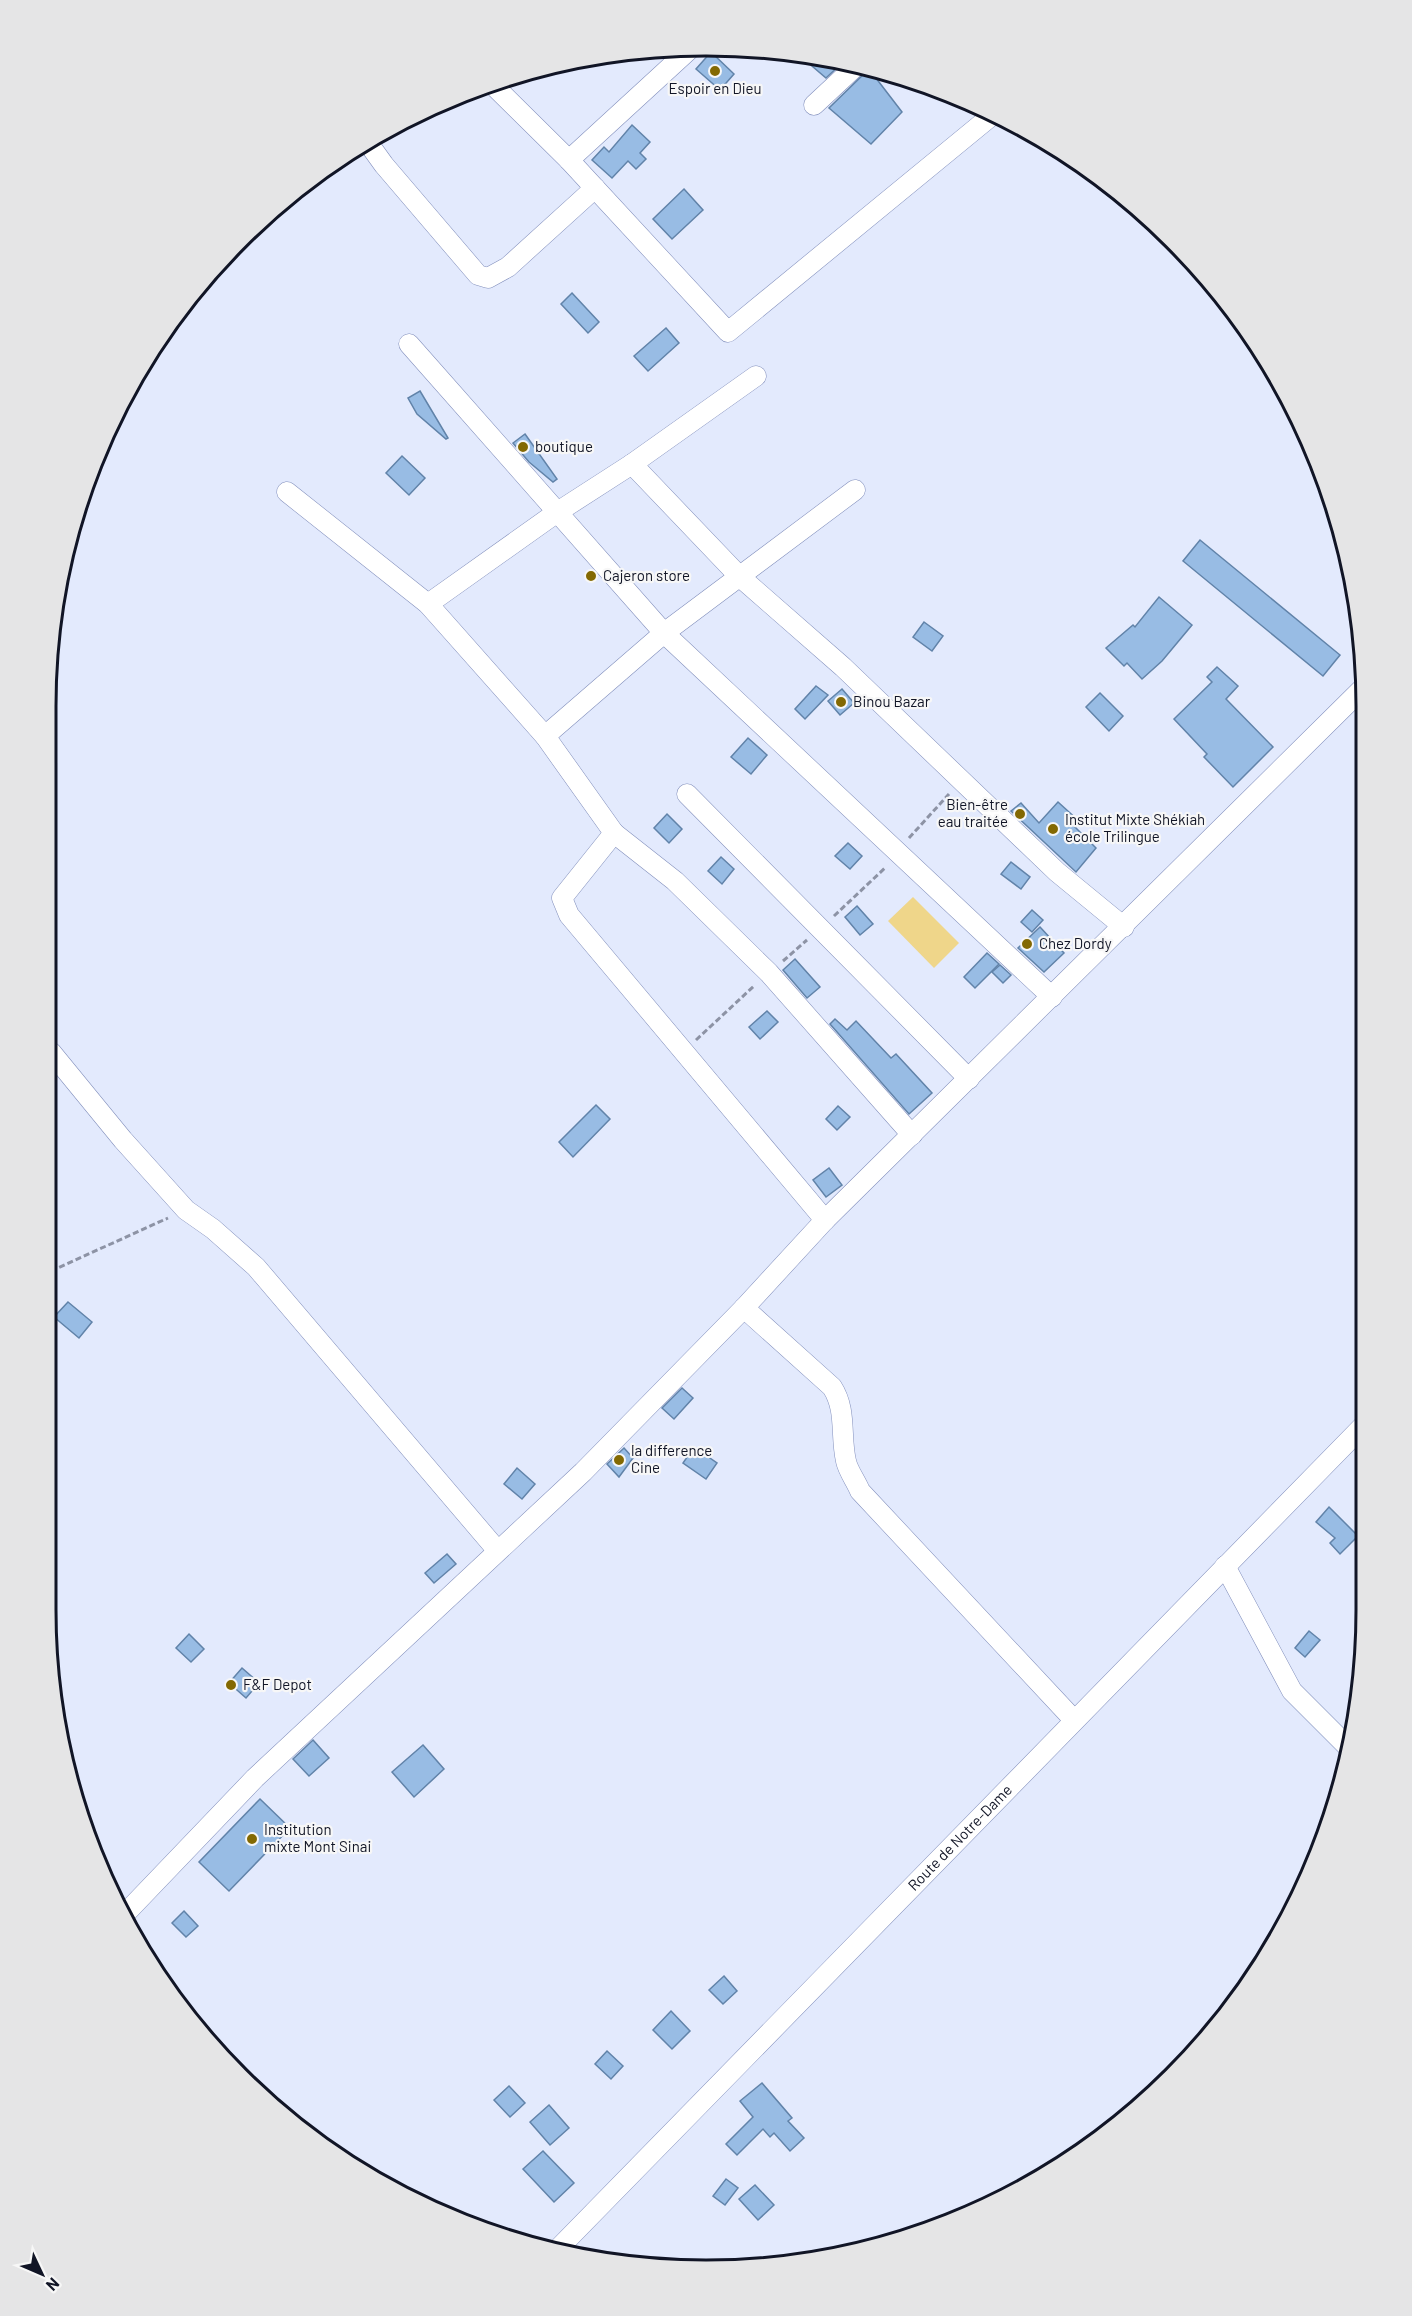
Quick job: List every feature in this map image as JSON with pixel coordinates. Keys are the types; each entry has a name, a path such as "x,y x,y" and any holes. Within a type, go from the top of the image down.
{"street":[{"path":"569,160 682,57"},
{"path":"814,105 849,72"},
{"path":"498,90 569,160 728,332 987,120"},
{"path":"372,148 478,274 488,278 508,267 595,188"},
{"path":"409,344 664,633 1052,996"},
{"path":"428,604 756,376"},
{"path":"632,464 739,576 843,668 1057,872 1124,927"},
{"path":"545,736 664,633 855,490"},
{"path":"287,492 428,604 545,736 614,833 675,881 769,973 912,1135"},
{"path":"129,1909 255,1778 583,1472 744,1308 825,1220 1124,927 1356,695"},
{"path":"687,794 969,1079"},
{"path":"614,833 562,898 569,915 825,1220"},
{"path":"56,1058 123,1140 186,1210 234,1246 256,1267 497,1550"},
{"path":"744,1308 836,1392 842,1410 846,1462 860,1491 1074,1720"},
{"name":"Route de Notre-Dame","path":"562,2244 1356,1433"},
{"path":"1225,1566 1292,1691 1343,1742"}],"path":[{"path":"56,1269 186,1210"}],"shaded area":[{"path":"913,897 959,943 934,968 888,921"}],"building":[{"name":"Espoir en Dieu","path":"707,56 715,56 734,74 720,90 696,69"},
{"path":"810,64 836,69 826,78"},
{"path":"863,75 876,79 902,112 871,144 829,108"},
{"path":"632,125 650,142 640,153 646,159 636,169 628,161 612,178 592,160 604,147 609,152"},
{"path":"684,189 703,210 672,239 653,219"},
{"path":"572,293 599,322 588,333 561,304"},
{"path":"666,328 679,343 648,371 634,356"},
{"path":"420,391 448,438 446,439 417,414 408,398"},
{"path":"525,434 557,479 553,482 529,462 513,443"},
{"path":"402,456 425,478 409,495 386,473"},
{"path":"1200,540 1340,655 1323,676 1183,561"},
{"path":"1159,597 1192,625 1162,661 1142,679 1127,663 1124,666 1106,648 1133,625 1135,627"},
{"path":"924,622 943,636 932,651 913,637"},
{"path":"1217,667 1238,686 1226,699 1273,747 1233,787 1204,757 1207,754 1174,719 1212,682 1207,677"},
{"path":"816,686 828,695 805,719 795,709"},
{"name":"Binou Bazar","path":"842,689 854,703 840,715 828,701"},
{"path":"1100,693 1123,716 1109,731 1086,707"},
{"path":"748,738 767,755 751,774 731,757"},
{"path":"1058,802 1080,822 1075,827 1096,848 1076,872 1011,811 1021,803 1039,823"},
{"path":"667,814 682,829 669,843 654,828"},
{"path":"848,843 862,856 850,869 835,856"},
{"path":"721,857 734,869 722,884 708,871"},
{"path":"1011,862 1030,877 1021,889 1001,874"},
{"path":"857,906 873,924 860,935 845,917"},
{"path":"1032,910 1043,920 1032,932 1021,922"},
{"path":"1040,927 1064,953 1044,972 1018,948"},
{"path":"987,953 999,964 975,988 964,977"},
{"path":"795,959 820,987 807,998 783,970"},
{"path":"1000,965 1011,975 1003,983 992,972"},
{"path":"767,1011 778,1022 760,1039 749,1027"},
{"path":"835,1019 847,1030 856,1021 891,1058 896,1054 932,1093 909,1114 830,1024"},
{"path":"596,1105 610,1119 573,1157 559,1142"},
{"path":"838,1106 850,1117 837,1130 826,1119"},
{"path":"829,1168 842,1185 826,1197 813,1180"},
{"path":"68,1302 92,1322 79,1338 56,1319 56,1315"},
{"path":"682,1388 693,1398 674,1419 662,1408"},
{"path":"694,1447 717,1463 706,1479 683,1463"},
{"name":"la difference Cine","path":"624,1448 633,1458 619,1477 607,1464"},
{"path":"517,1468 535,1484 522,1499 504,1484"},
{"path":"1329,1507 1356,1534 1356,1538 1340,1554 1330,1543 1335,1538 1316,1522"},
{"path":"447,1554 456,1564 434,1583 425,1573"},
{"path":"1309,1631 1320,1640 1305,1657 1295,1648"},
{"path":"189,1634 204,1649 191,1662 176,1648"},
{"path":"242,1668 259,1683 246,1698 229,1683"},
{"path":"313,1740 329,1758 309,1776 293,1759"},
{"path":"423,1745 444,1769 414,1797 392,1772"},
{"path":"260,1799 290,1828 229,1891 199,1862"},
{"path":"184,1911 198,1926 186,1937 172,1923"},
{"path":"724,1976 737,1991 723,2004 709,1990"},
{"path":"671,2011 690,2031 672,2049 653,2030"},
{"path":"607,2051 623,2066 611,2079 595,2064"},
{"path":"762,2083 792,2118 788,2121 804,2138 790,2151 774,2133 770,2137 763,2129 737,2155 726,2144 753,2117 740,2101"},
{"path":"509,2086 525,2103 510,2117 494,2100"},
{"path":"549,2105 569,2128 550,2145 530,2122"},
{"path":"543,2151 574,2183 554,2202 523,2169"},
{"path":"726,2179 738,2188 725,2205 713,2196"},
{"path":"755,2185 774,2205 758,2220 739,2199"}],"place":[{"name":"Espoir en Dieu","path":"715,71"},
{"name":"boutique","path":"523,447"},
{"name":"Cajeron store","path":"591,576"},
{"name":"Binou Bazar","path":"841,702"},
{"name":"Bien-être eau traitée","path":"1020,814"},
{"name":"Institut Mixte Shékiah école Trilingue","path":"1053,829"},
{"name":"Chez Dordy","path":"1027,944"},
{"name":"la difference Cine","path":"619,1460"},
{"name":"F&F Depot","path":"231,1685"},
{"name":"Institution mixte Mont Sinai","path":"252,1839"}]}
